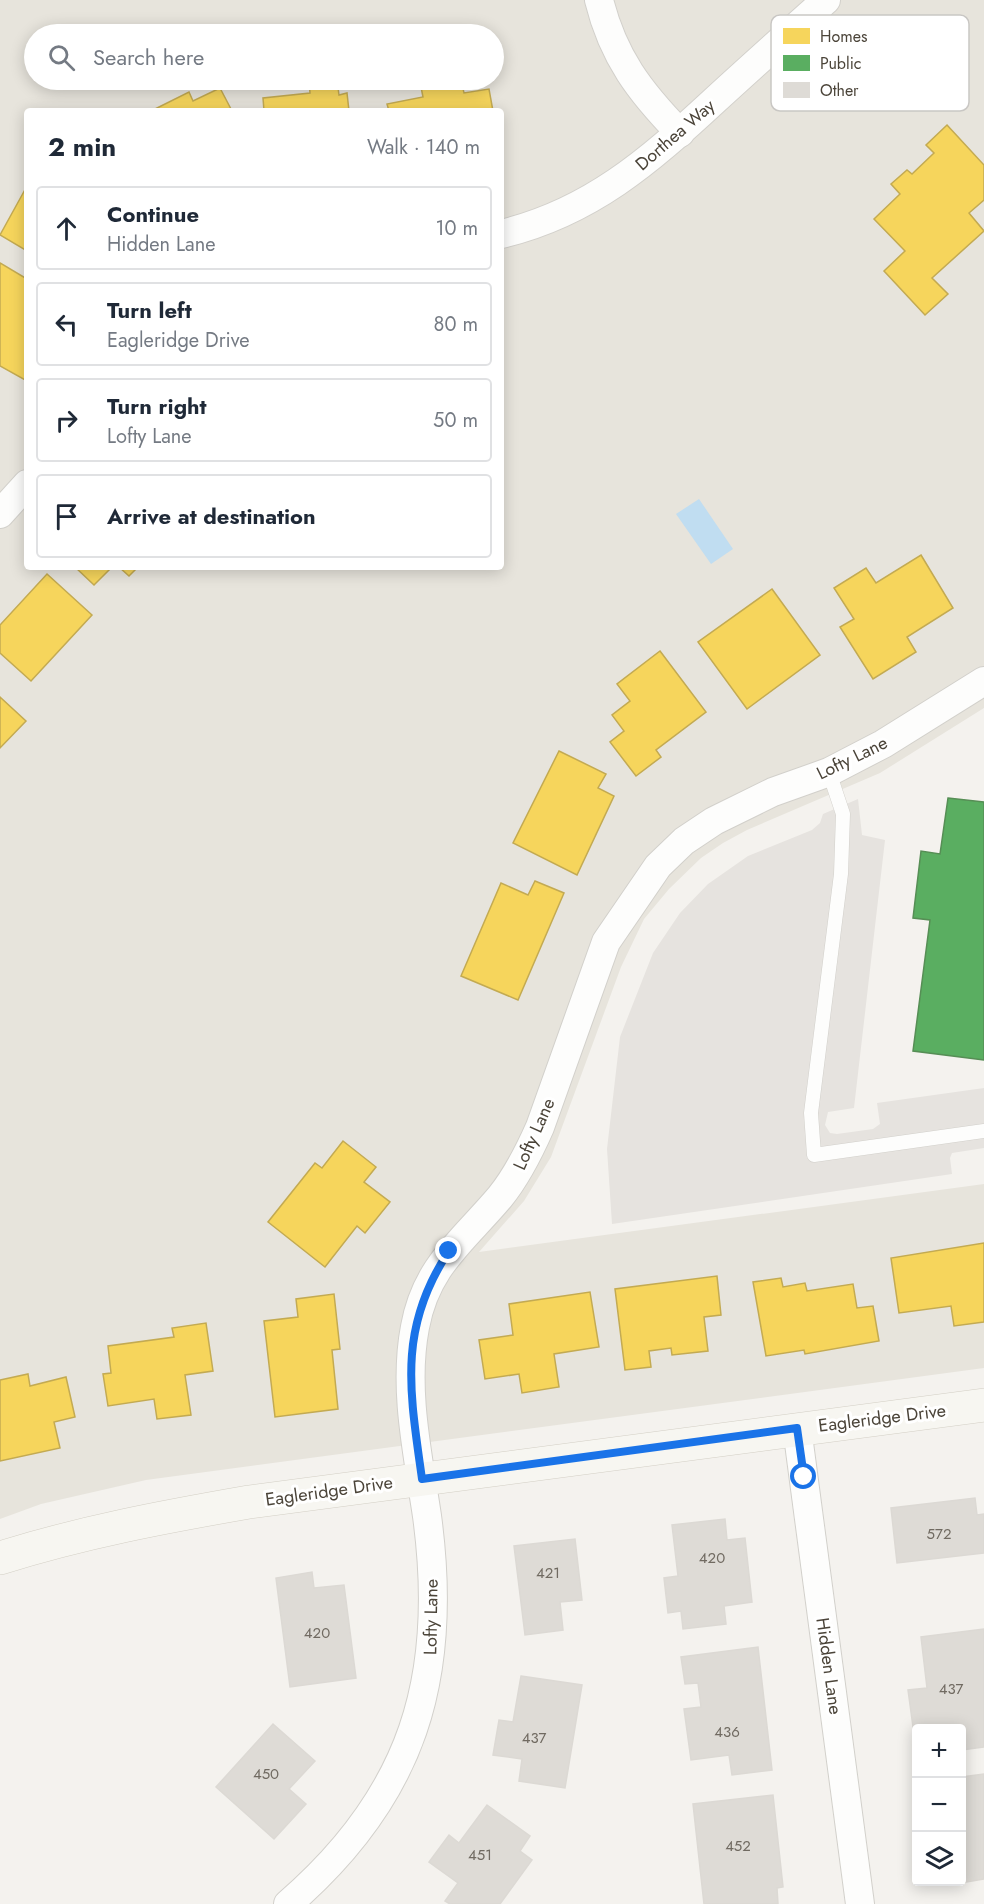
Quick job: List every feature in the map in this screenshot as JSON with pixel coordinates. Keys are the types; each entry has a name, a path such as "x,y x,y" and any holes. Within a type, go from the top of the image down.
{"main road":[{"name":"Eagleridge Drive","path":"0,1558 58,1539 129,1522 422,1479 984,1405"}],"street":[{"path":"599,0 616,47 634,82 680,133"},
{"name":"Dorthea Way","path":"809,15 825,0"},
{"name":"Dorthea Way","path":"504,233 540,223 596,195 637,170 771,50"},
{"path":"0,514 24,487"},
{"name":"Lofty Lane","path":"288,1904 337,1859 364,1825 386,1790 424,1697 433,1650 435,1605 410,1376 415,1327 422,1298 449,1251 499,1198 527,1156 540,1127 606,942 658,866 684,842 714,821 744,805 829,772 883,744 984,681"},
{"name":"Hidden Lane","path":"797,1428 860,1904"}],"lane":[{"path":"829,772 843,813 841,874 811,1113 814,1155 984,1131"}],"shaded area":[{"path":"0,0 984,0 984,708 880,773 747,830 723,843 701,858 669,889 644,919 621,967 551,1157 524,1201 479,1252 984,1184 984,1368 146,1480 41,1504 0,1519"},
{"path":"858,799 862,835 885,840 854,1108 828,1112 825,1125 830,1133 837,1134 873,1129 880,1124 877,1103 984,1088 984,1148 952,1153 950,1158 952,1174 612,1224 607,1149 620,1037 653,953 680,913 708,884 748,856 812,830 820,823 823,814"}],"water":[{"path":"699,499 733,549 711,564 676,514"}],"building: Homes":[{"path":"216,90 221,90 230,108 157,108 189,92 193,101"},
{"path":"310,90 338,90 339,95 347,93 349,108 264,108 263,98 310,93"},
{"path":"422,90 463,90 464,93 489,90 492,108 388,108 387,104 423,97"},
{"path":"947,125 984,165 984,200 969,213 984,231 932,278 948,294 925,315 884,271 905,251 874,219 900,194 891,184 907,170 912,174 934,153 926,145"},
{"path":"24,191 24,249 0,235"},
{"path":"0,263 24,277 24,379 0,366"},
{"path":"921,555 953,608 907,637 916,652 873,679 840,627 854,619 834,588 866,568 876,583"},
{"path":"78,570 109,570 94,585"},
{"path":"122,570 135,570 129,576"},
{"path":"47,574 92,615 31,681 0,653 0,625"},
{"path":"772,589 820,655 747,709 698,642"},
{"path":"660,651 706,712 656,750 661,757 636,776 610,742 624,731 612,715 630,701 617,684"},
{"path":"0,697 26,721 0,748"},
{"path":"559,751 606,774 598,788 614,796 577,875 513,843"},
{"path":"535,881 564,893 518,1000 461,976 501,883 528,895"},
{"path":"343,1141 376,1167 364,1182 390,1202 365,1233 357,1226 325,1267 268,1222 315,1163 322,1168"},
{"path":"984,1243 984,1322 954,1326 951,1306 899,1313 891,1258"},
{"path":"717,1276 721,1315 704,1317 708,1351 672,1355 671,1348 649,1351 651,1367 625,1370 615,1289"},
{"path":"781,1278 783,1287 805,1283 807,1291 853,1284 857,1308 873,1306 879,1341 805,1354 804,1350 766,1356 753,1282"},
{"path":"590,1292 599,1347 554,1354 559,1387 522,1393 519,1374 485,1379 479,1340 513,1335 509,1304"},
{"path":"334,1294 340,1349 332,1350 338,1409 275,1417 264,1321 298,1317 296,1299"},
{"path":"206,1323 213,1371 185,1375 191,1415 157,1419 154,1399 108,1406 103,1374 111,1373 108,1346 174,1337 172,1328"},
{"path":"28,1374 30,1386 66,1377 75,1417 54,1422 60,1448 0,1461 0,1380"}],"building: Public":[{"path":"948,798 984,802 984,1060 913,1051 930,920 913,918 921,851 940,854"}],"building: Other":[{"path":"975,1498 977,1515 984,1514 984,1553 897,1563 891,1508"},
{"path":"725,1519 727,1540 745,1538 752,1602 724,1606 726,1624 683,1629 681,1611 668,1613 664,1578 678,1576 672,1525"},
{"path":"575,1539 582,1600 560,1602 563,1630 525,1635 514,1546"},
{"path":"312,1572 314,1588 344,1585 356,1678 290,1687 276,1578"},
{"path":"984,1629 984,1747 966,1749 966,1724 913,1724 908,1690 927,1688 921,1637"},
{"path":"758,1647 772,1770 732,1775 729,1755 691,1760 684,1709 701,1707 698,1683 685,1684 681,1657"},
{"path":"521,1676 582,1685 565,1788 519,1781 522,1759 493,1755 499,1720 513,1722"},
{"path":"273,1724 315,1761 289,1789 306,1804 274,1839 216,1787"},
{"path":"984,1774 984,1879 966,1882 966,1778"},
{"path":"773,1795 783,1887 777,1888 778,1904 704,1904 693,1804"},
{"path":"487,1805 530,1836 520,1851 532,1860 500,1904 450,1904 445,1901 458,1883 429,1862 449,1835 459,1843"}],"route":[{"path":"449,1251 422,1298 411,1357 410,1386 422,1479 797,1428 804,1477"}]}
